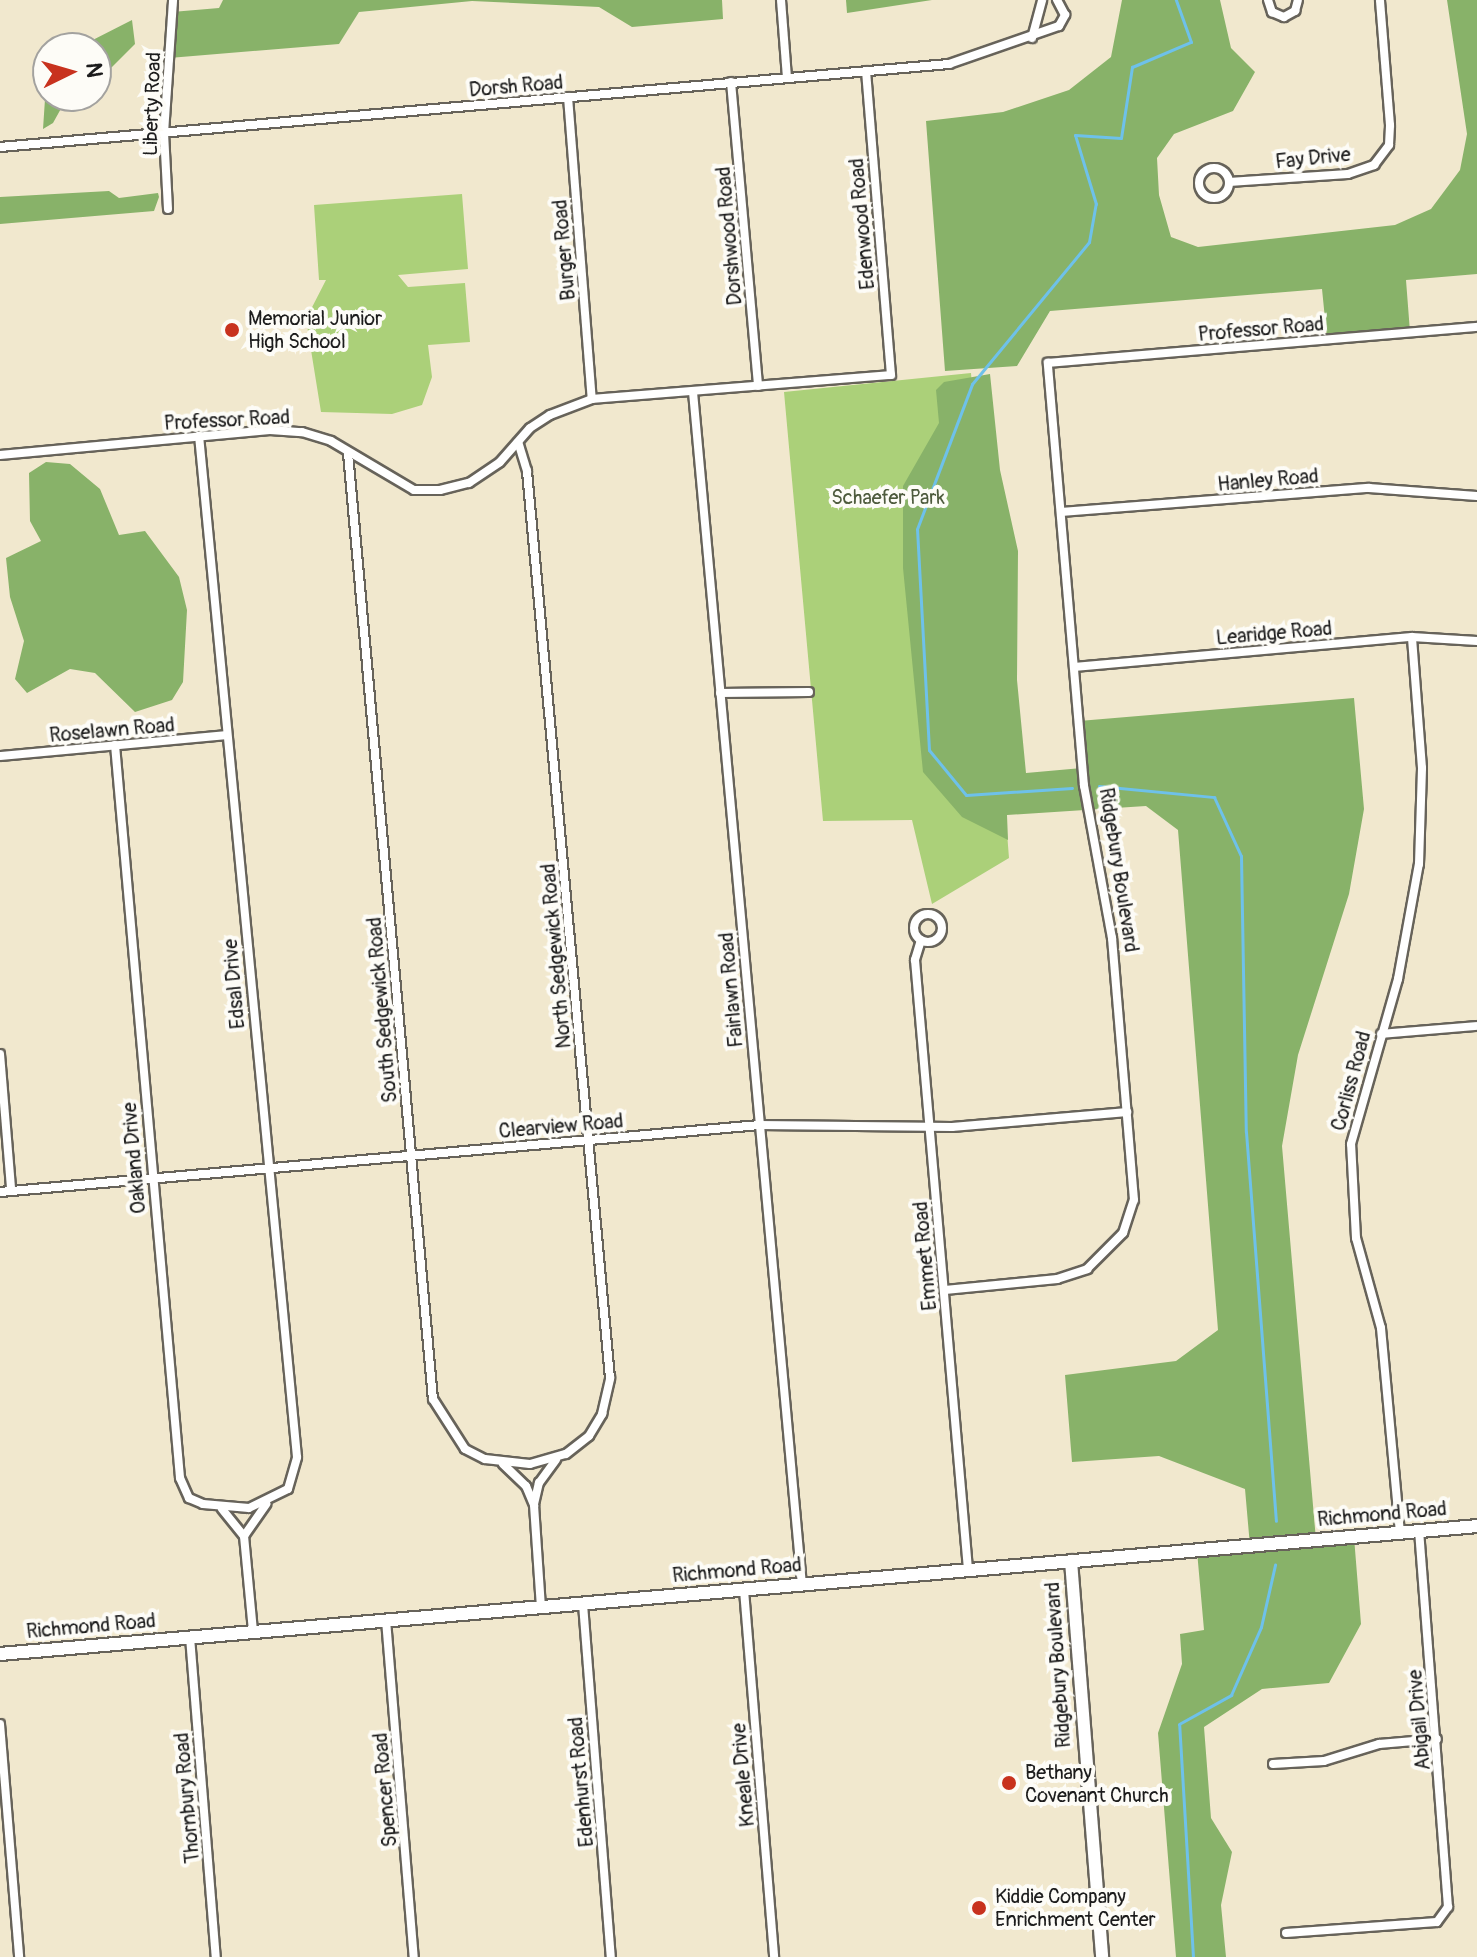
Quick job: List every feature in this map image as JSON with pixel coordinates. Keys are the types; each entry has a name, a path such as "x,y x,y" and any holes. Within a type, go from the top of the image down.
{"main road":[{"name":"Richmond Road","path":"0,1654 1477,1526"},
{"name":"Ridgebury Boulevard","path":"1071,1561 1102,1957"}],"street":[{"name":"Liberty Road","path":"168,209 164,133 173,0"},
{"path":"781,0 787,78"},
{"path":"1032,38 1042,0"},
{"name":"Dorsh Road","path":"0,147 949,64 1032,38 1064,21 1064,8 1057,0"},
{"path":"1268,0 1272,12 1284,17 1295,11 1298,0 1308,0"},
{"name":"Fay Drive","path":"1229,182 1348,174 1374,165 1389,145 1390,125 1380,0"},
{"name":"Edenwood Road","path":"866,71 891,375"},
{"name":"Dorshwood Road","path":"731,82 758,386"},
{"name":"Burger Road","path":"568,97 592,399"},
{"name":"Professor Road","path":"1048,363 1477,327"},
{"name":"Ridgebury Boulevard","path":"945,1290 1071,1277 1108,1253 1123,1233 1134,1200 1112,938 1089,826 1048,363"},
{"name":"Professor Road","path":"0,455 199,436 302,432 348,453 414,490 440,490 469,483 500,462 550,415 592,399 891,375"},
{"name":"Fairlawn Road","path":"693,392 802,1585"},
{"name":"Edsal Drive","path":"199,436 297,1457 288,1489 267,1503 244,1536"},
{"name":"North Sedgewick Road","path":"518,442 527,471 610,1378 602,1414 589,1436 562,1456 539,1483 534,1505"},
{"name":"South Sedgewick Road","path":"348,453 433,1399 465,1449 499,1462 530,1464 562,1456"},
{"name":"Hanley Road","path":"1061,512 1369,488 1477,496"},
{"name":"Learidge Road","path":"1074,667 1412,637 1477,641"},
{"name":"Corliss Road","path":"1400,1533 1381,1328 1356,1238 1351,1191 1351,1144 1398,979 1419,864 1422,768 1412,637"},
{"path":"720,693 809,692"},
{"name":"Roselawn Road","path":"0,756 226,735"},
{"name":"Oakland Drive","path":"115,745 180,1478 189,1498 222,1508 267,1503"},
{"name":"Emmet Road","path":"921,940 915,960 968,1570"},
{"path":"1381,1034 1477,1026"},
{"path":"0,1054 11,1189"},
{"name":"Clearview Road","path":"0,1192 759,1125 929,1126 1127,1112"},
{"path":"499,1462 517,1475 534,1505 541,1607"},
{"path":"222,1508 244,1536 253,1632"},
{"name":"Abigail Drive","path":"1286,1933 1437,1922 1448,1907 1419,1532"},
{"name":"Kneale Drive","path":"744,1590 774,1957"},
{"name":"Edenhurst Road","path":"583,1604 611,1957"},
{"name":"Spencer Road","path":"386,1620 414,1957"},
{"name":"Thornbury Road","path":"190,1637 216,1957"},
{"path":"0,1724 19,1957"},
{"path":"1273,1764 1324,1761 1379,1744 1437,1739"}],"green space":[{"path":"223,0 722,0 723,19 632,27 599,7 472,1 359,12 339,44 169,58 172,12 219,8"},
{"path":"846,0 932,0 847,13"},
{"path":"1122,0 1220,0 1231,48 1255,72 1233,111 1174,134 1157,158 1159,195 1171,237 1198,247 1395,225 1431,209 1460,170 1467,134 1447,0 1477,0 1477,274 1406,280 1410,332 1327,339 1322,289 1050,311 1017,366 945,371 926,121 1003,112 1069,90 1111,57"},
{"path":"132,20 135,44 112,67 112,32 108,32"},
{"path":"44,112 59,112 53,123 43,129"},
{"path":"109,191 119,198 158,193 159,197 154,211 0,224 0,197"},
{"path":"462,194 468,269 398,275 408,287 465,283 470,342 428,345 432,377 422,405 392,414 321,412 306,319 326,280 319,280 314,205"},
{"name":"Schaefer Park","path":"971,373 1009,858 932,904 912,820 823,821 784,392"},
{"path":"990,374 1000,470 1018,551 1017,680 1026,773 1082,768 1079,721 1354,698 1364,809 1349,894 1298,1055 1282,1146 1316,1540 1354,1537 1361,1624 1329,1683 1262,1689 1204,1727 1211,1818 1232,1852 1221,1905 1226,1957 1176,1957 1158,1733 1182,1664 1180,1634 1204,1630 1197,1551 1250,1546 1245,1489 1159,1456 1072,1462 1065,1375 1176,1361 1218,1330 1178,830 1146,806 1007,815 1008,840 962,817 923,772 903,568 903,486 939,423 936,390 944,382"},
{"path":"46,462 70,464 100,489 119,535 145,531 179,577 187,610 183,682 172,700 135,712 95,673 70,669 27,693 15,679 24,641 10,597 6,558 41,541 30,521 29,473"}],"waterway":[{"path":"1072,788 966,795 929,750 917,529 972,384 1089,242 1096,204 1075,135 1121,138 1132,67 1191,42 1176,0"},
{"path":"1099,786 1214,797 1241,856 1246,1132 1276,1521"},
{"path":"1193,1957 1179,1724 1231,1695 1261,1627 1275,1565"}],"place":[{"name":"Memorial Junior High School","path":"232,330"},
{"name":"Bethany Covenant Church","path":"1009,1783"},
{"name":"Kiddie Company Enrichment Center","path":"979,1908"}]}
